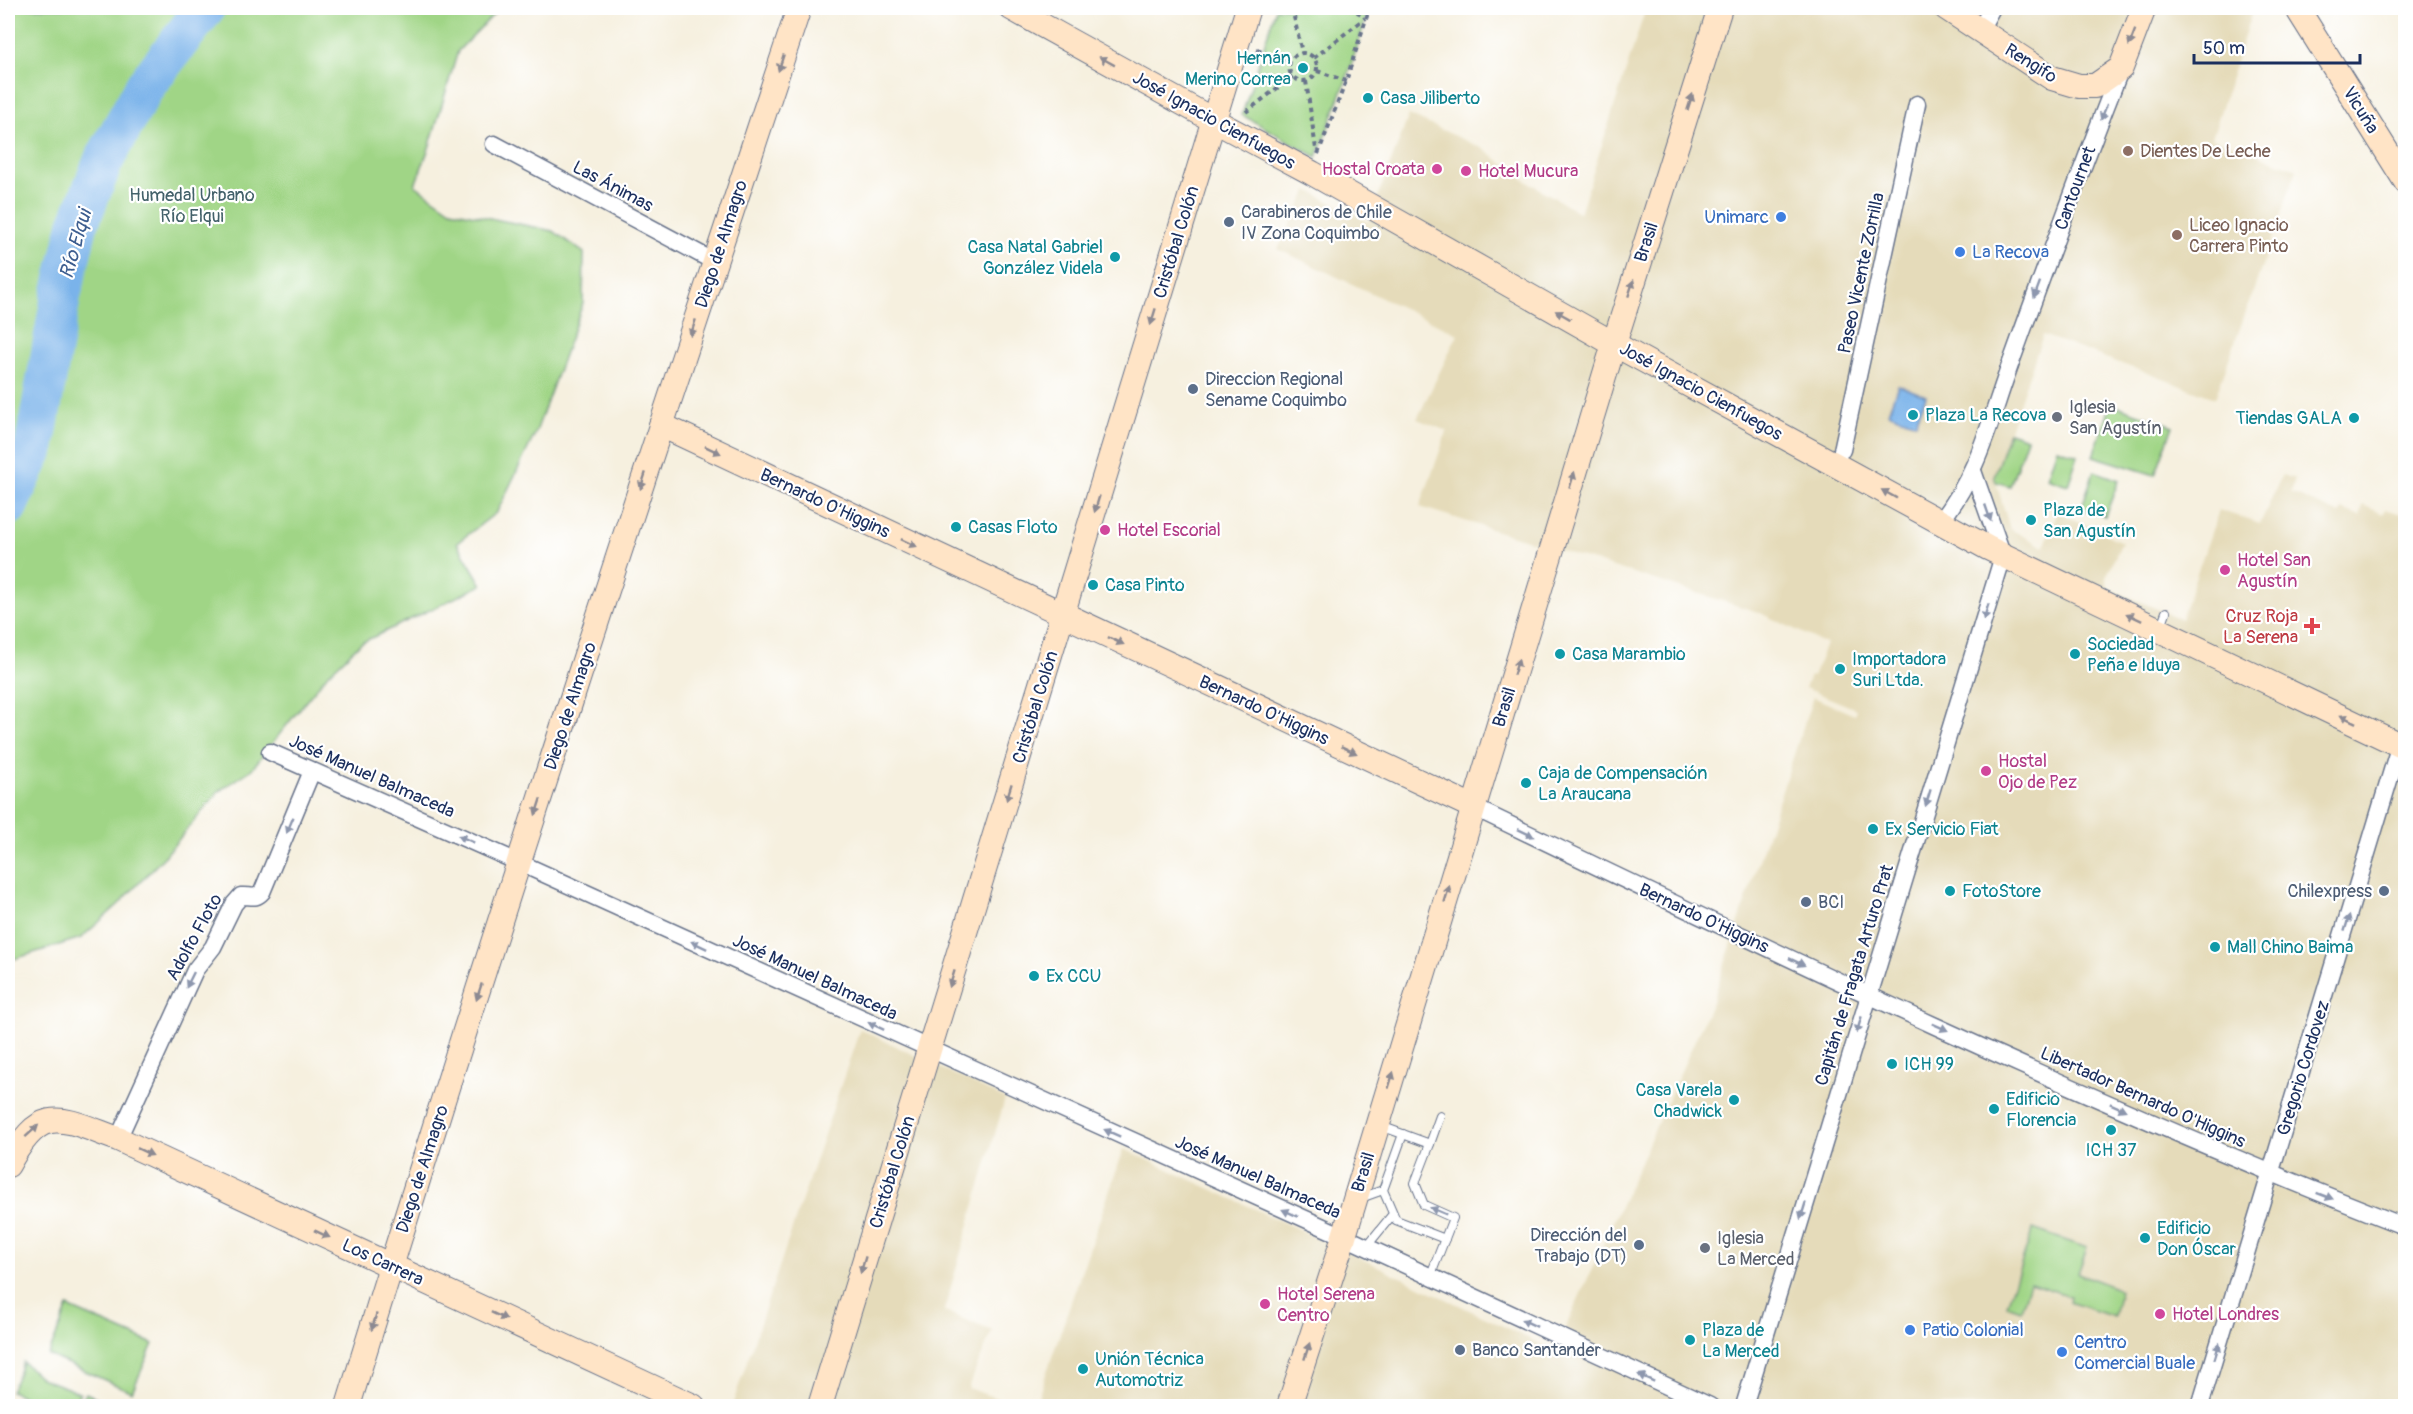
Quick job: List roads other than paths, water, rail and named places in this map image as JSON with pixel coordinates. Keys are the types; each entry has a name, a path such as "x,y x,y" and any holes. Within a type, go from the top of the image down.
{"street":[{"name":"Diego de Almagro","path":"348,1407 391,1266 661,425 799,8"},
{"name":"José Ignacio Cienfuegos","path":"1011,8 1312,173 1614,344 2003,556 2163,621 2404,740"},
{"name":"Cristóbal Colón","path":"820,1407 1248,8"},
{"name":"Brasil","path":"1289,1407 1344,1237 1614,344 1720,8"},
{"name":"Rengifo","path":"1946,8 2052,78 2067,84 2095,86 2121,68"},
{"path":"1980,30 1992,8"},
{"name":"Cantournet","path":"1940,522 1957,501 1974,471 2002,387 2144,8"},
{"name":"Vicuña","path":"2297,8 2406,182"},
{"name":"Paseo Vicente Zorrilla","path":"1842,450 1917,104"},
{"name":"Las Ánimas","path":"494,144 715,262"},
{"name":"Bernardo O'Higgins","path":"661,425 1868,995"},
{"path":"1974,471 2003,556"},
{"name":"Capitán de Fragata Arturo Prat","path":"1744,1407 2003,556"},
{"name":"Gregorio Cordovez","path":"2200,1407 2404,740"},
{"name":"José Manuel Balmaceda","path":"270,752 1366,1247 1710,1407"},
{"name":"Adolfo Floto","path":"118,1139 195,970 213,947 234,904 241,896 254,897 262,892 312,771"},
{"name":"Libertador Bernardo O'Higgins","path":"1868,995 2271,1175 2406,1227"},
{"name":"Los Carrera","path":"8,1165 20,1143 37,1125 53,1119 71,1122 118,1139 693,1407"}],"lane":[{"path":"1430,1277 1453,1218 1424,1205 1415,1183 1440,1116"},
{"path":"1377,1125 1430,1144"},
{"path":"1403,1134 1383,1190 1396,1220 1445,1239"},
{"path":"1355,1200 1383,1190"},
{"path":"1366,1247 1393,1214"}],"water":[{"path":"1898,385 1926,396 1916,423 1888,413"}],"waterway":[{"name":"Río Elqui","path":"8,506 34,449 61,296 78,225 103,162 145,86 205,8"}],"place":[{"name":"Hernán Merino Correa","path":"1303,68"},
{"name":"Casa Jiliberto","path":"1368,98"},
{"name":"Dientes De Leche","path":"2128,151"},
{"name":"Hostal Croata","path":"1437,169"},
{"name":"Hotel Mucura","path":"1466,171"},
{"name":"Unimarc","path":"1781,217"},
{"name":"Carabineros de Chile IV Zona Coquimbo","path":"1229,222"},
{"name":"Liceo Ignacio Carrera Pinto","path":"2177,235"},
{"name":"La Recova","path":"1960,252"},
{"name":"Casa Natal Gabriel González Videla","path":"1115,257"},
{"name":"Direccion Regional Sename Coquimbo","path":"1193,389"},
{"name":"Plaza La Recova","path":"1913,415"},
{"name":"Iglesia San Agustín","path":"2057,417"},
{"name":"Tiendas GALA","path":"2354,418"},
{"name":"Plaza de San Agustín","path":"2031,520"},
{"name":"Casas Floto","path":"956,527"},
{"name":"Hotel Escorial","path":"1105,530"},
{"name":"Hotel San Agustín","path":"2225,570"},
{"name":"Casa Pinto","path":"1093,585"},
{"name":"Cruz Roja La Serena","path":"2312,626"},
{"name":"Casa Marambio","path":"1560,654"},
{"name":"Sociedad Peña e Iduya","path":"2075,654"},
{"name":"Importadora Suri Ltda.","path":"1840,669"},
{"name":"Hostal Ojo de Pez","path":"1986,771"},
{"name":"Caja de Compensación La Araucana","path":"1526,783"},
{"name":"Ex Servicio Fiat","path":"1873,829"},
{"name":"FotoStore","path":"1950,891"},
{"name":"Chilexpress","path":"2384,891"},
{"name":"BCI","path":"1806,902"},
{"name":"Mall Chino Baima","path":"2215,947"},
{"name":"Ex CCU","path":"1034,976"},
{"name":"ICH 99","path":"1892,1064"},
{"name":"Casa Varela Chadwick","path":"1734,1100"},
{"name":"Edificio Florencia","path":"1994,1109"},
{"name":"ICH 37","path":"2111,1130"},
{"name":"Edificio Don Óscar","path":"2145,1238"},
{"name":"Dirección del Trabajo (DT)","path":"1639,1245"},
{"name":"Iglesia La Merced","path":"1705,1248"},
{"name":"Hotel Serena Centro","path":"1265,1304"},
{"name":"Hotel Londres","path":"2160,1314"},
{"name":"Patio Colonial","path":"1910,1330"},
{"name":"Plaza de La Merced","path":"1690,1340"},
{"name":"Banco Santander","path":"1460,1350"},
{"name":"Centro Comercial Buale","path":"2062,1352"},
{"name":"Unión Técnica Automotriz","path":"1083,1369"}],"park label":[{"name":"Humedal Urbano Río Elqui","path":"192,205"}]}
